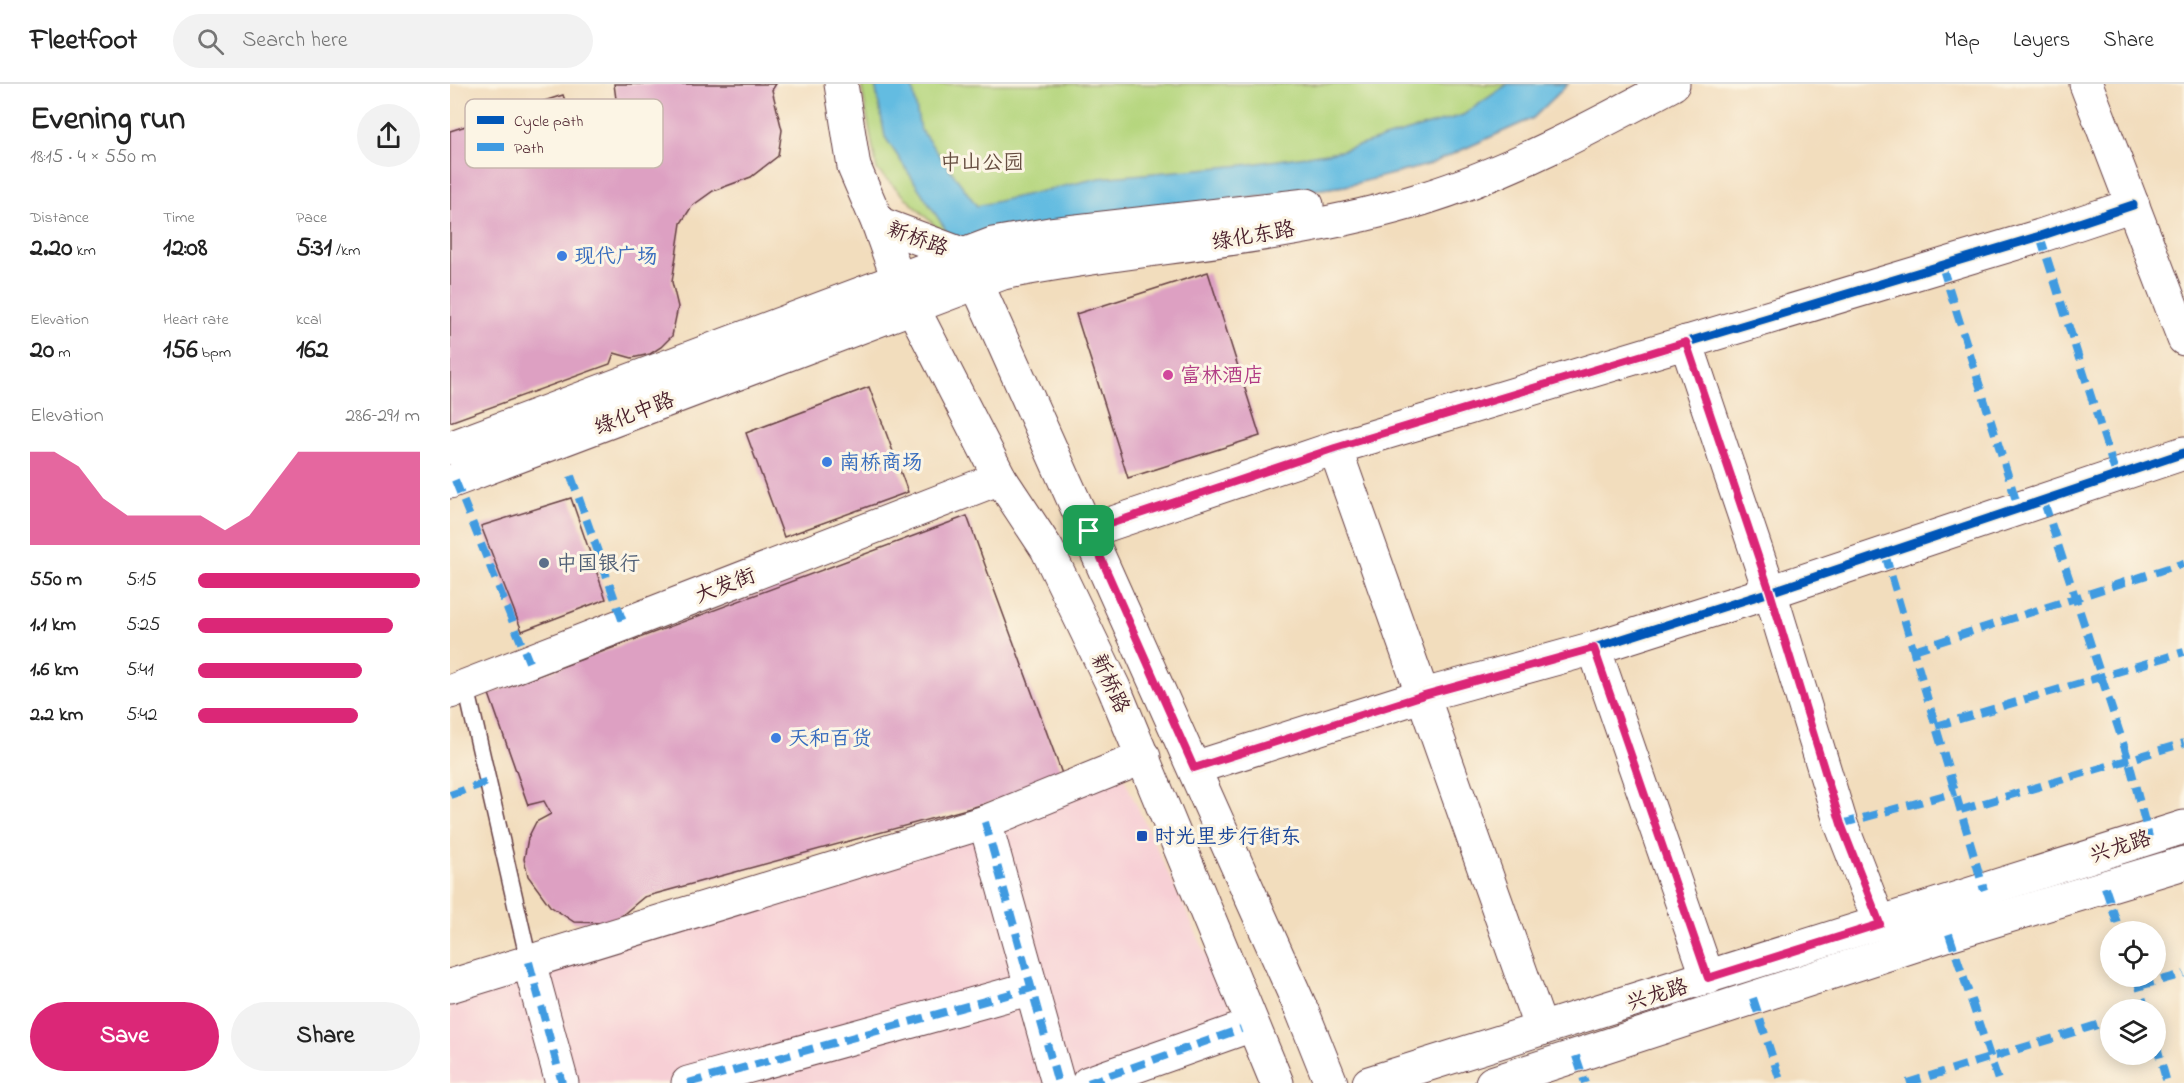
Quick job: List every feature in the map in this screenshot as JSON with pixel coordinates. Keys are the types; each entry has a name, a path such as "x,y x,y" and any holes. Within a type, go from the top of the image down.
{"street":[{"path":"841,84 854,167 878,223"},
{"name":"绿化东路","path":"819,344 912,308 971,269 993,244 1050,234 1308,205 1413,180 1488,154 1634,84"},
{"name":"绿化东路","path":"803,314 898,279 971,269 1003,273 1057,262 1193,246 1314,224 1421,200 1487,176 1673,84"},
{"path":"2086,84 2184,339"},
{"path":"1089,531 1335,448 2019,243 2133,205"},
{"name":"新桥路","path":"878,223 971,269 1303,1013 1331,1083"},
{"name":"新桥路","path":"878,223 898,279 912,308 1000,478 1047,549 1114,688 1277,1083"},
{"name":"绿化中路","path":"450,448 803,314"},
{"path":"1686,342 1770,592 1841,824 1880,924"},
{"name":"绿化中路","path":"450,482 819,344"},
{"path":"1335,448 1541,1029"},
{"path":"1194,768 1424,695 1594,648 1770,592 2184,453"},
{"name":"大发街","path":"458,689 1000,478"},
{"path":"1594,648 1708,978"},
{"path":"450,986 985,822 1144,757"},
{"path":"985,822 1058,1083"},
{"name":"兴龙路","path":"1369,1083 2184,827"},
{"name":"兴龙路","path":"1492,1083 1948,934 2184,863"},
{"path":"529,962 562,1083"},
{"path":"688,1083 1032,988"},
{"path":"1088,1083 1241,1029"}],"lane":[{"path":"458,689 529,962"}],"shaded area":[{"path":"1124,778 1241,1029 1088,1083 450,1083 450,986"}],"green space":[{"name":"中山公园","path":"861,84 1568,84 1533,118 1428,165 1345,186 1210,203 1138,207 957,247 877,170"}],"water":[{"path":"875,84 912,84 920,129 977,206 1099,178 1244,165 1340,151 1463,115 1508,84 1568,84 1533,118 1428,165 1345,186 1210,203 1138,207 957,247 885,137"}],"building":[{"name":"现代广场","path":"614,84 776,84 772,90 782,130 778,156 751,177 713,191 692,206 681,223 672,282 678,307 672,336 661,347 650,354 632,358 614,353 610,364 450,422 450,131 465,126 465,168 663,168 663,99 616,99"},
{"name":"现代广场","path":"563,95 564,99 550,99"},
{"name":"富林酒店","path":"1208,272 1260,436 1128,478 1076,314"},
{"name":"南桥商场","path":"869,387 908,492 784,537 746,433"},
{"name":"中国银行","path":"571,498 606,599 522,631 481,526"},
{"name":"天和百货","path":"967,516 1065,782 644,897 620,917 604,923 574,922 550,906 528,876 524,859 528,838 536,822 551,814 544,801 528,805 489,694"}],"marked path":[{"path":"2040,236 2117,478"},
{"path":"1942,266 2019,510"},
{"path":"571,476 624,625"},
{"path":"455,480 529,662"},
{"path":"2044,502 2128,758 2149,837"},
{"path":"1885,554 1984,890"},
{"path":"1914,650 2184,563"},
{"path":"1936,726 2184,652"},
{"path":"1961,810 2184,743"},
{"path":"450,795 488,782"},
{"path":"1841,824 1956,792"},
{"path":"985,822 1058,1083"},
{"path":"2105,887 2116,921"},
{"path":"1949,934 1999,1083"},
{"path":"529,962 562,1083"},
{"path":"2166,979 2184,974"},
{"path":"2139,987 2143,999"},
{"path":"688,1083 1032,988"},
{"path":"1753,998 1781,1083"},
{"path":"1907,1083 2100,1024"},
{"path":"1088,1083 1241,1029"},
{"path":"1576,1056 1585,1083"},
{"path":"2162,1065 2167,1083"}],"cycle path":[{"path":"1089,531 1335,448 2040,236 2133,205"},
{"path":"1194,768 1424,695 1594,648 1770,592 2184,453"}],"place":[{"name":"现代广场","path":"562,256"},
{"name":"富林酒店","path":"1168,375"},
{"name":"南桥商场","path":"827,462"},
{"name":"中国银行","path":"544,563"},
{"name":"天和百货","path":"776,738"},
{"name":"时光里步行街东","path":"1142,836"}],"route":[{"path":"1686,342 1770,592 1841,824 1880,924 1708,978 1594,648 1424,695 1194,768 1089,531 1335,448 1686,342"}]}
